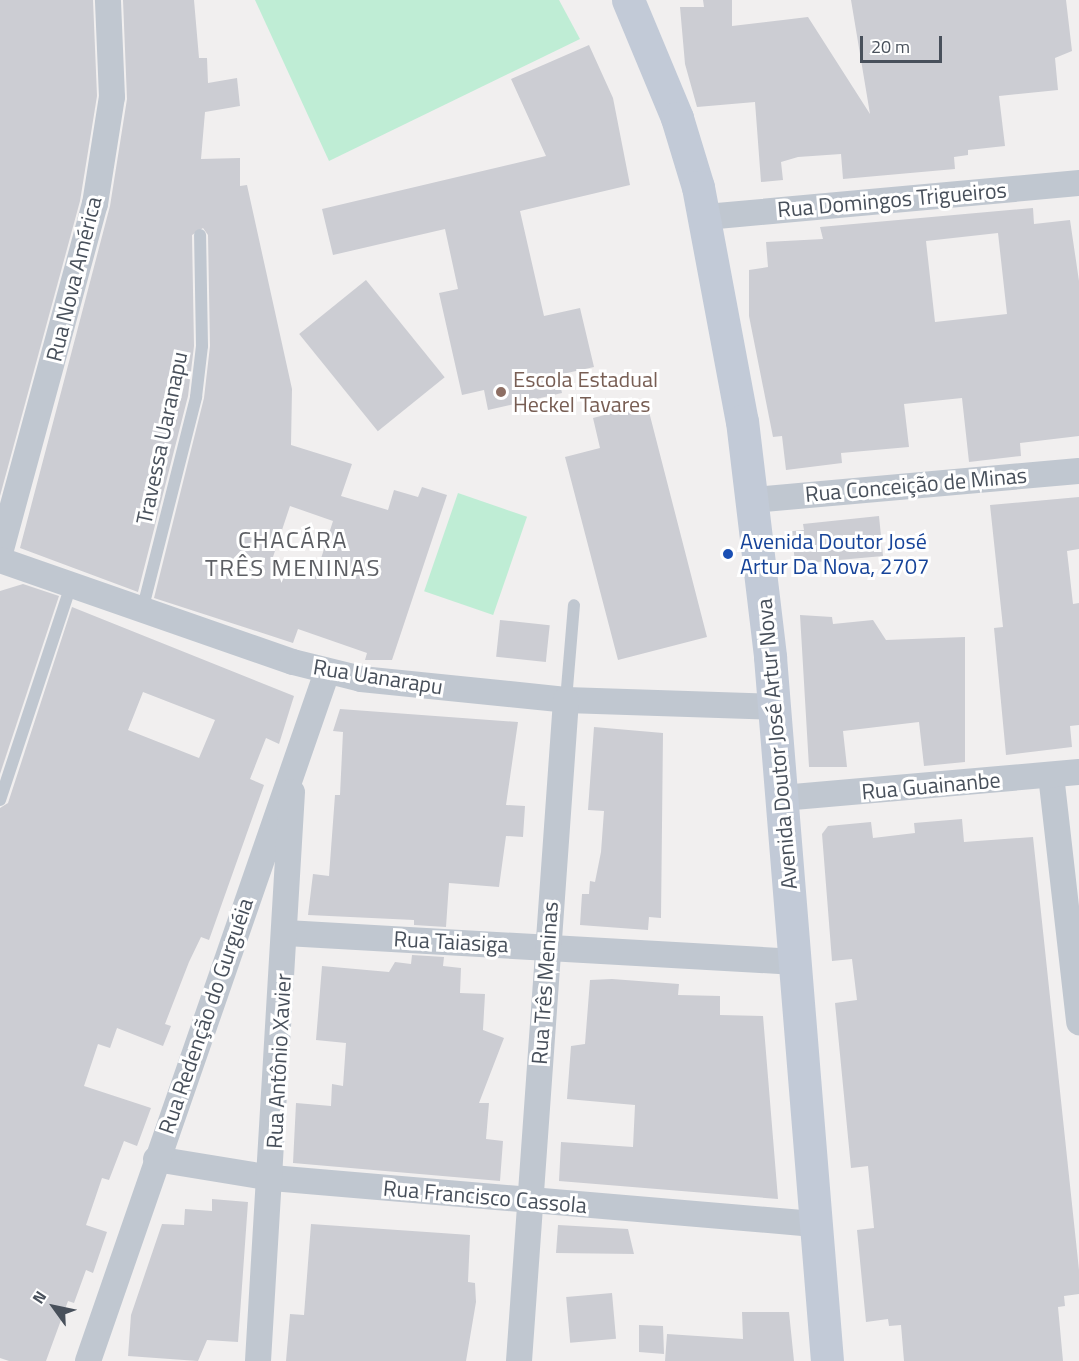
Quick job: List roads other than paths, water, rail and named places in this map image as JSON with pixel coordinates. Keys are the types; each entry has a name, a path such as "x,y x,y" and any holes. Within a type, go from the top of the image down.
{"main road":[{"name":"Avenida Doutor José Artur Nova","path":"628,0 677,118 706,218 753,500 796,962 826,1361"}],"street":[{"name":"Rua Nova América","path":"0,553 95,204 112,97 108,0"},
{"name":"Rua Domingos Trigueiros","path":"706,218 1079,183"},
{"name":"Rua Conceição de Minas","path":"753,500 1079,471"},
{"name":"Rua Uanarapu","path":"0,560 142,611 327,672 566,700 773,707"},
{"name":"Rua Redenção do Gurguéia","path":"88,1361 156,1159 327,672"},
{"name":"Rua Três Meninas","path":"519,1361 566,700"},
{"name":"Rua Antônio Xavier","path":"258,1361 272,1178 294,762"},
{"name":"Rua Guainanbe","path":"782,798 1079,772"},
{"path":"1051,775 1079,1022"},
{"name":"Rua Taiasiga","path":"286,933 547,946 796,962"},
{"name":"Rua Francisco Cassola","path":"156,1159 272,1178 531,1202 814,1224"}],"lane":[{"name":"Travessa Uaranapu","path":"142,611 196,397 202,346 200,235"},
{"path":"0,800 71,585"},
{"name":"Rua Três Meninas","path":"566,700 574,605"}],"place":[{"name":"Escola Estadual Heckel Tavares","path":"501,392"},
{"name":"Avenida Doutor José Artur Da Nova, 2707","path":"728,554"}],"district":[{"name":"CHACÁRA TRÊS MENINAS","path":"293,554"}]}
